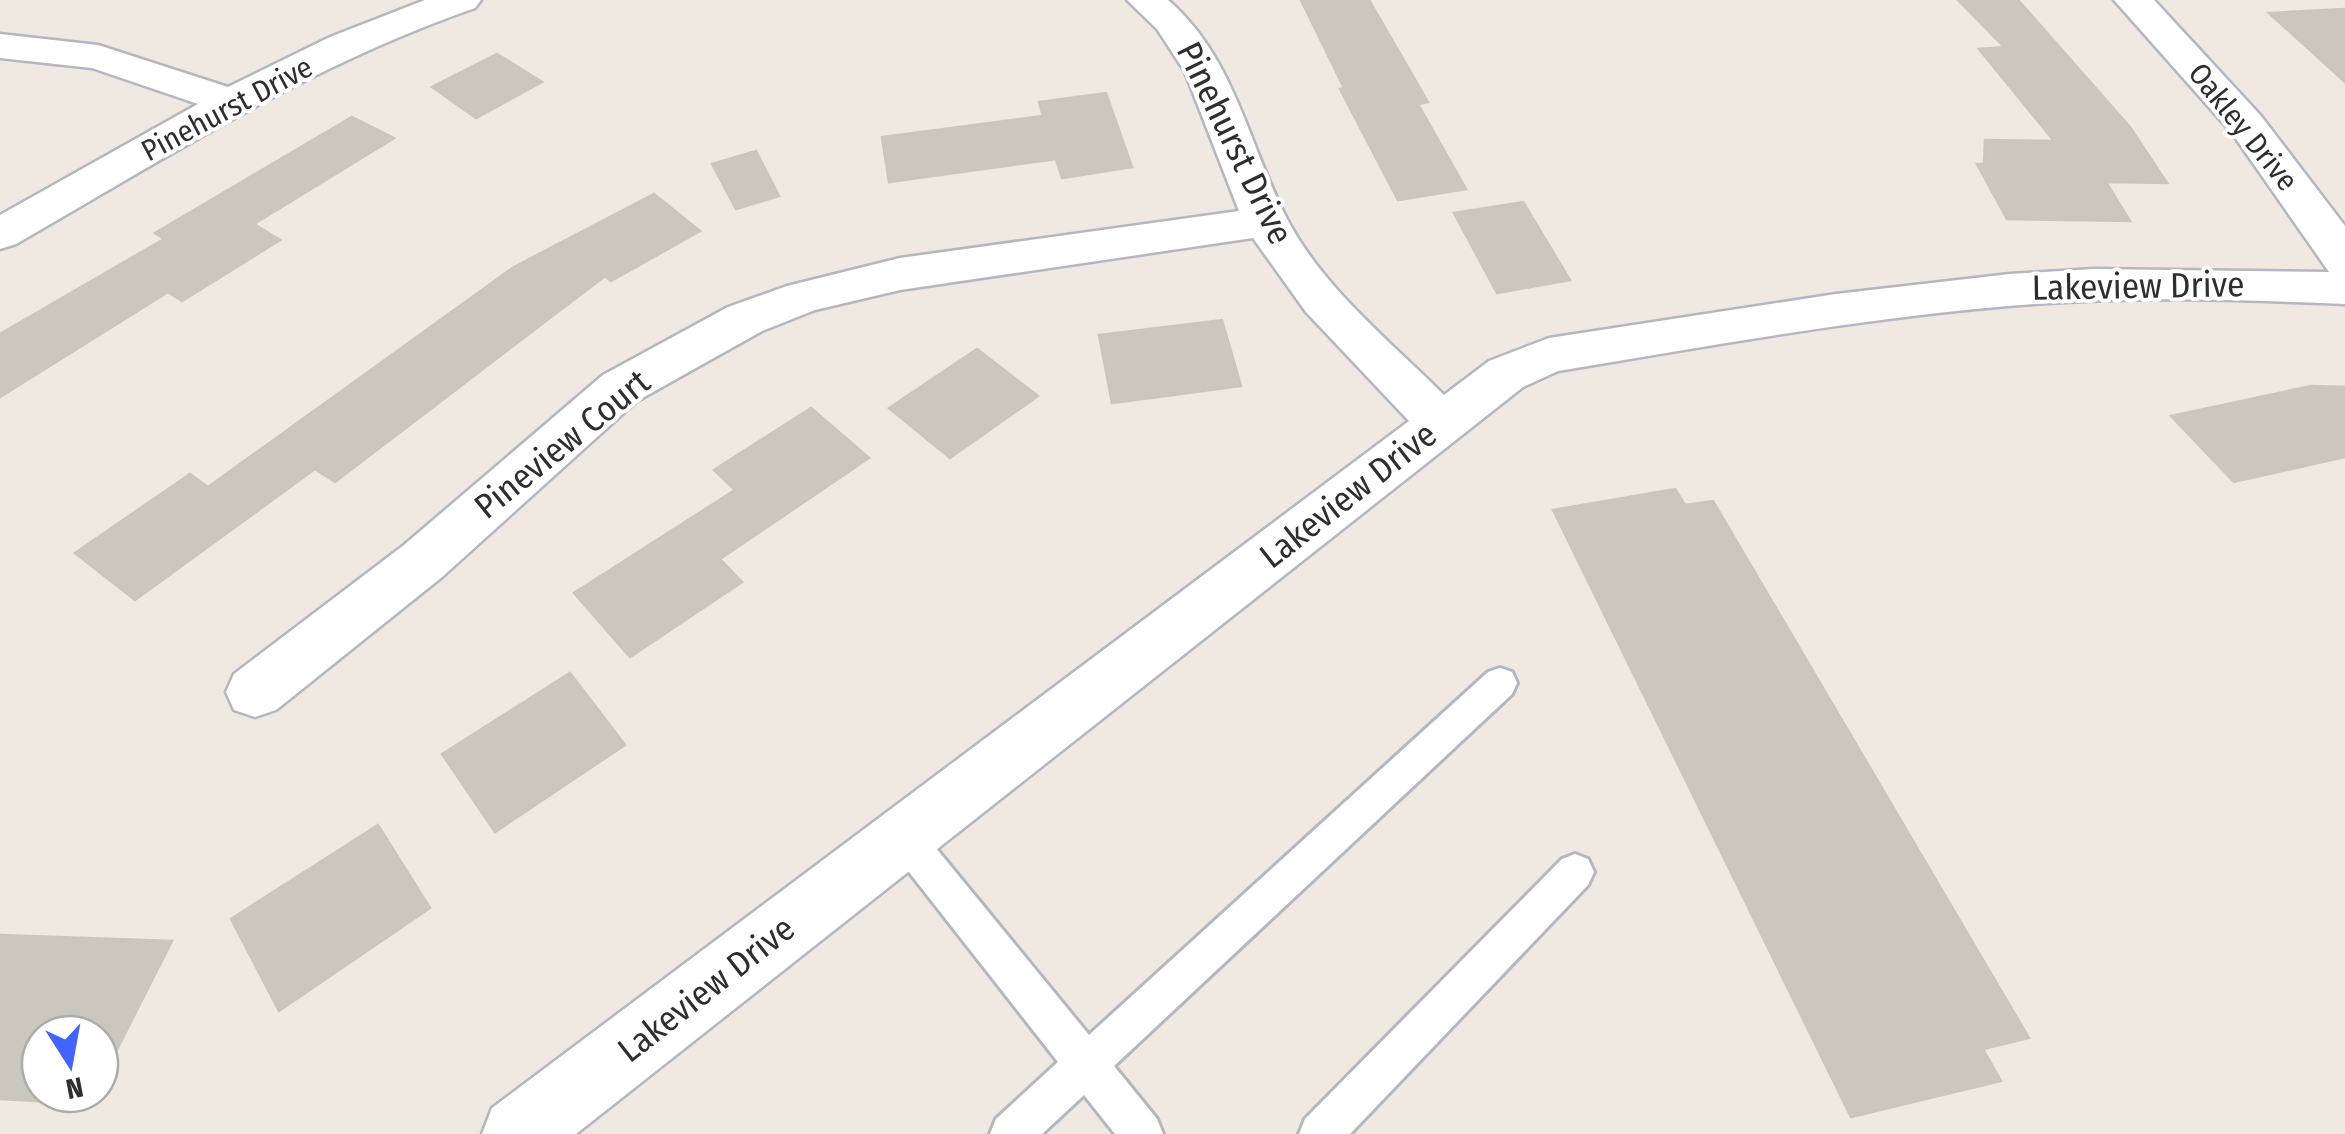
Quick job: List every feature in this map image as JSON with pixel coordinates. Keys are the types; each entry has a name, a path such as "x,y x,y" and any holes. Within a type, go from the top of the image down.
{"street":[{"name":"Pinehurst Drive","path":"0,234 234,102 370,32 462,0"},
{"name":"Pinehurst Drive","path":"1146,0 1168,16 1194,47 1266,222 1320,298 1442,423"},
{"name":"Oakley Drive","path":"2134,0 2221,96 2345,261"},
{"path":"0,46 98,57 234,102"},
{"name":"Pineview Court","path":"255,692 423,561 620,388 745,320 803,298 900,274 1266,222"},
{"name":"Lakeview Drive","path":"518,1134 1506,374 1549,355 1874,304 2013,290 2163,283 2243,282 2345,288"}],"lane":[{"path":"1011,1134 1500,683"},
{"path":"904,837 1142,1134"},
{"path":"1320,1134 1575,872"}],"building":[{"path":"1301,0 1369,0 1428,102 1418,104 1466,189 1398,200 1340,89 1344,88"},
{"path":"1958,0 2018,0 2130,127 2167,183 2106,182 2130,221 2007,219 1977,164 1984,164 1985,140 2054,141 1979,49 2004,47"},
{"path":"2345,9 2345,82 2269,13"},
{"path":"497,54 542,82 476,118 432,87"},
{"path":"1106,93 1132,167 1062,178 1056,159 889,182 882,137 1043,116 1039,102"},
{"path":"352,117 394,138 254,224 280,240 182,301 168,292 0,397 0,334 164,239 155,233"},
{"path":"756,151 779,196 736,209 712,164"},
{"path":"654,194 700,231 611,281 605,276 335,482 315,469 135,600 75,553 190,474 208,487 514,267"},
{"path":"1523,202 1570,280 1497,293 1454,213"},
{"path":"1222,320 1241,386 1112,403 1099,335"},
{"path":"977,349 1038,396 950,458 889,408"},
{"path":"2311,386 2345,387 2345,457 2234,482 2171,416"},
{"path":"811,408 869,458 720,559 742,582 630,657 574,593 735,490 714,470"},
{"path":"1675,489 1685,505 1713,501 2029,1038 1983,1049 2001,1081 1851,1117 1553,510"},
{"path":"570,673 625,745 495,832 442,754"},
{"path":"378,825 430,908 279,1011 231,919"},
{"path":"0,935 172,941 120,1044 120,1014 20,1014 20,1100 0,1099"}]}
